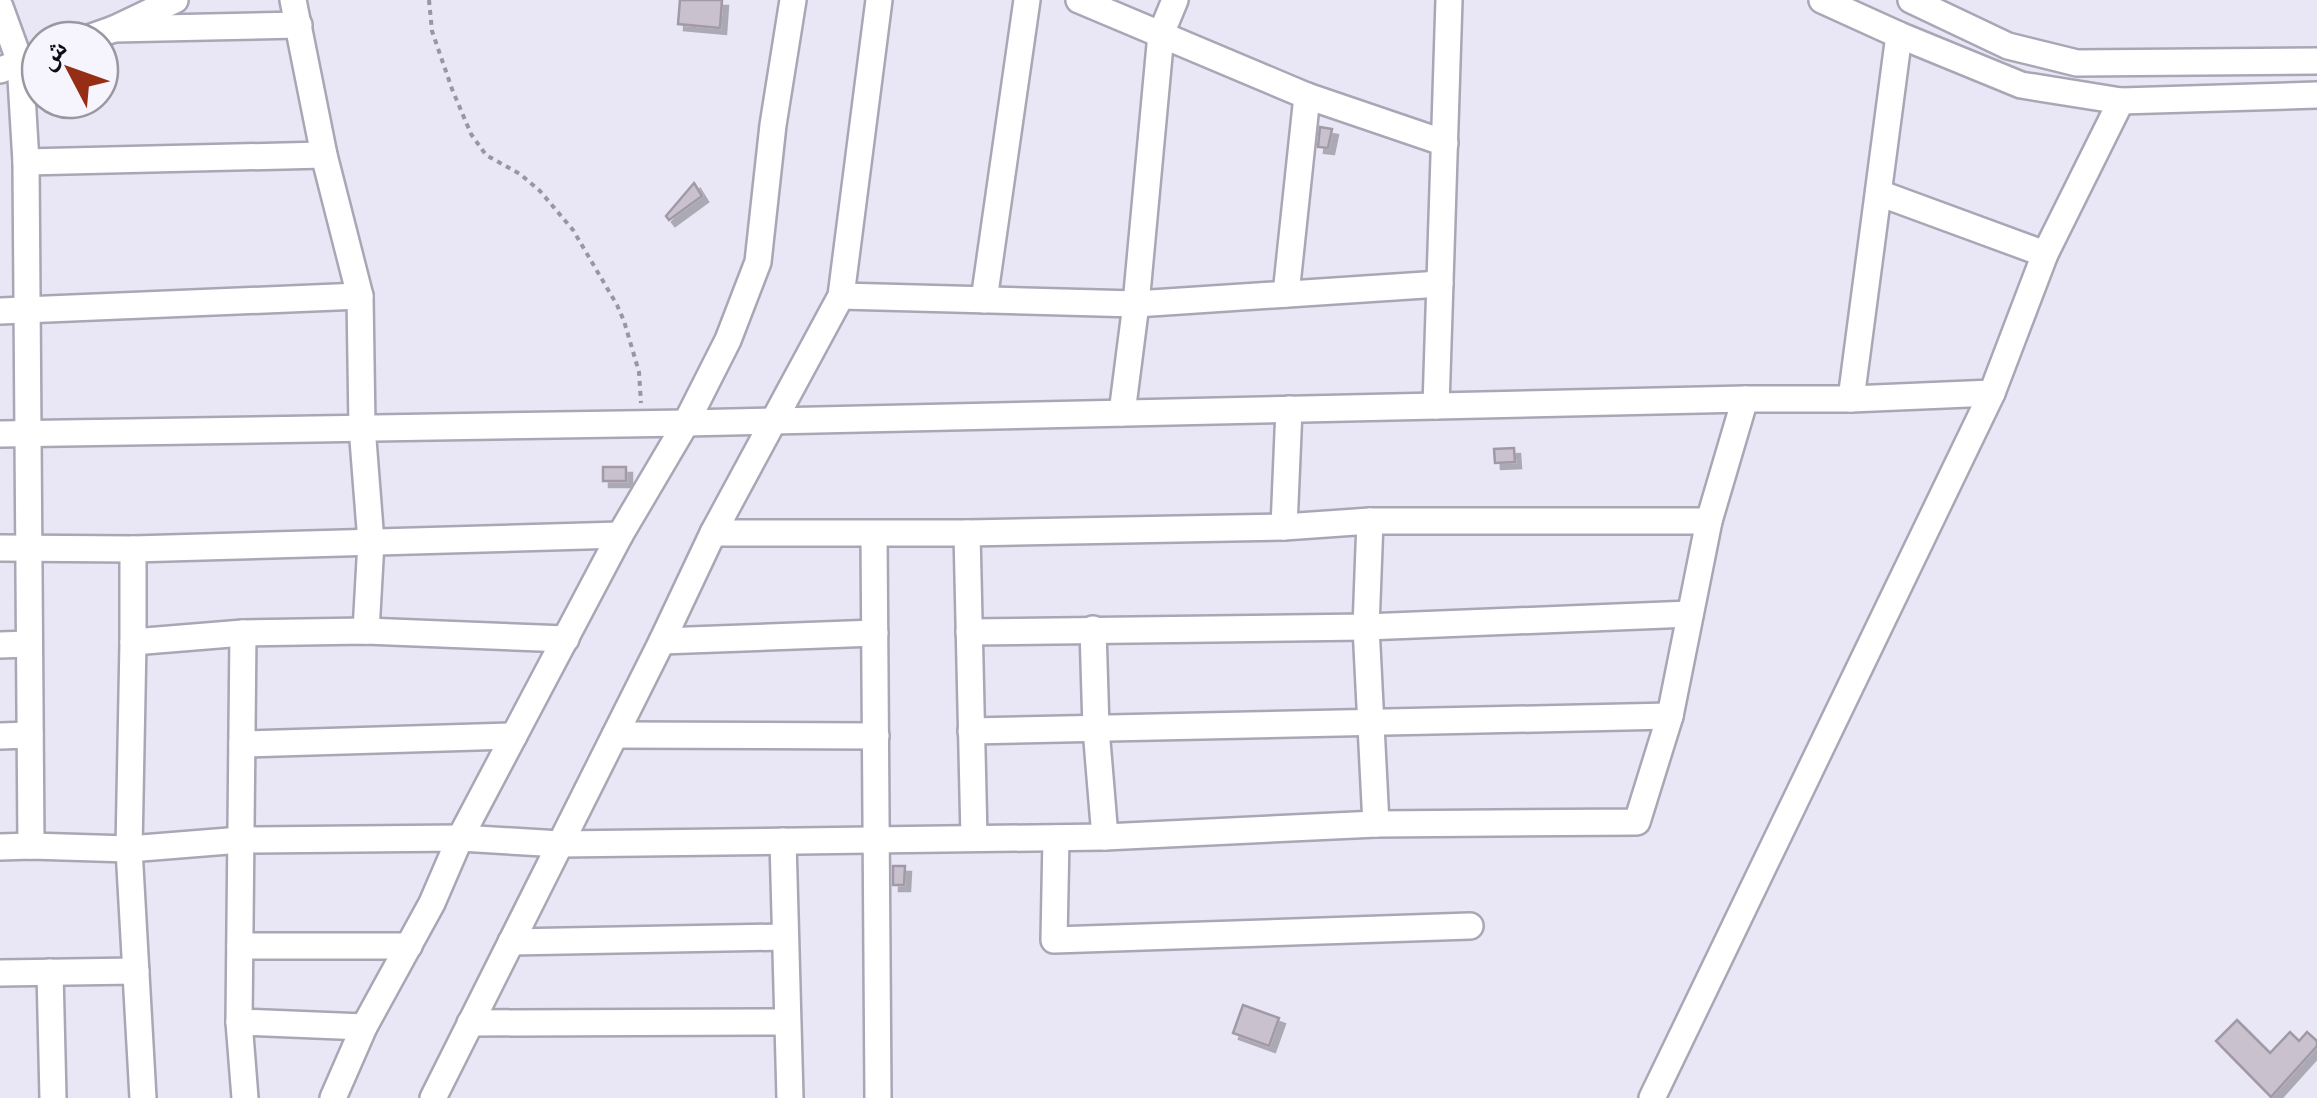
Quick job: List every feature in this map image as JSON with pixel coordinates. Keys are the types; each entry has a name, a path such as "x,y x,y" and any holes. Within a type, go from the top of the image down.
{"street":[{"path":"120,26 175,0"},
{"path":"332,1098 364,1027 432,903 460,838 728,340 758,262 792,0"},
{"path":"433,1098 713,533 841,296 879,0"},
{"path":"984,300 1027,0"},
{"path":"1079,0 1308,96 1445,143"},
{"path":"1122,412 1161,34 1175,0"},
{"path":"1436,406 1450,0"},
{"path":"1822,0 2021,84 2121,101 2317,94"},
{"path":"1912,0 2008,46 2077,63 2317,61"},
{"path":"0,7 20,62"},
{"path":"120,28 296,12 324,156 360,296 362,428 370,542 366,630"},
{"path":"1851,399 1899,35"},
{"path":"1286,294 1308,96"},
{"path":"1652,1098 1992,393 2045,254 2121,101"},
{"path":"23,120 31,846"},
{"path":"26,162 324,156"},
{"path":"1879,193 2045,254"},
{"path":"841,296 1136,304 1440,284"},
{"path":"0,311 360,296"},
{"path":"0,434 1851,399 1992,393"},
{"path":"0,847 129,848 241,840 460,838 560,844 1056,838 1376,824 1637,822 1670,716 1709,521 1745,399"},
{"path":"1284,527 1289,409"},
{"path":"713,533 874,535 1284,527 1370,521 1709,521"},
{"path":"1370,521 1366,627 1376,824"},
{"path":"967,533 974,838"},
{"path":"874,535 878,1098"},
{"path":"0,548 620,536"},
{"path":"133,548 129,848 143,1098"},
{"path":"969,632 1366,627 1690,614"},
{"path":"1093,629 1105,837"},
{"path":"133,642 243,633 366,630 566,638"},
{"path":"243,633 239,1022 245,1098"},
{"path":"662,641 874,633"},
{"path":"0,644 29,644"},
{"path":"970,731 1670,716"},
{"path":"0,736 30,735"},
{"path":"615,735 876,736"},
{"path":"242,744 514,736"},
{"path":"1056,838 1054,940 1470,926"},
{"path":"783,841 790,1098"},
{"path":"512,942 784,937"},
{"path":"240,946 409,946"},
{"path":"0,973 136,971"},
{"path":"50,972 53,1098"},
{"path":"239,1022 364,1027"},
{"path":"470,1023 787,1022"}],"path":[{"path":"430,0 432,32 460,111 478,146 496,162 520,174 550,201 573,230 617,305 639,372 642,423"}],"building":[{"path":"680,0 722,0 720,28 678,24"},
{"path":"1320,127 1332,129 1328,148 1318,147"},
{"path":"694,183 702,196 669,220 666,216"},
{"path":"1514,448 1515,462 1495,463 1494,449"},
{"path":"603,467 626,467 626,481 603,481"},
{"path":"893,866 905,866 904,885 893,885"},
{"path":"1243,1005 1279,1018 1269,1046 1233,1033"},
{"path":"2237,1020 2270,1053 2290,1032 2299,1041 2307,1032 2317,1041 2317,1046 2271,1097 2216,1041"}]}
